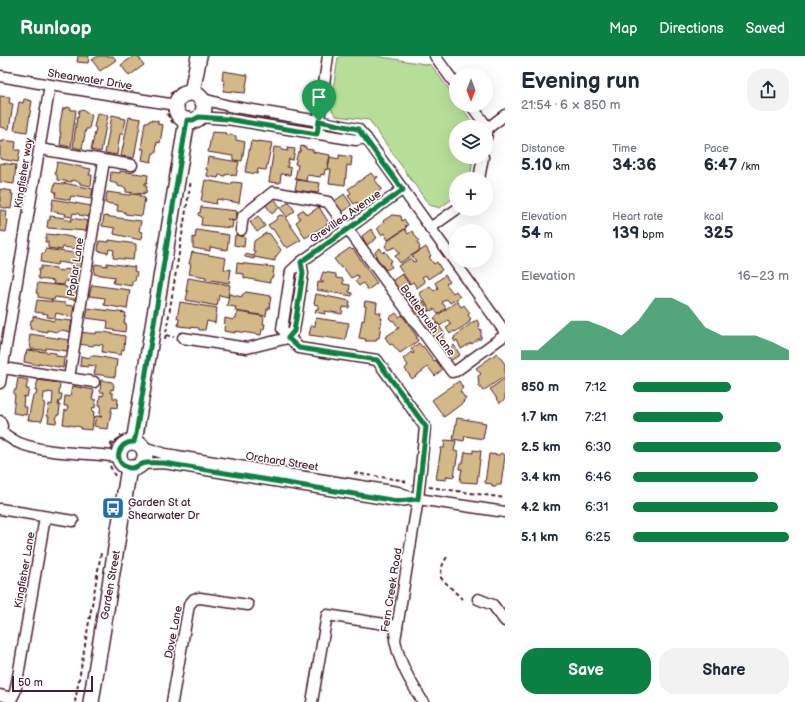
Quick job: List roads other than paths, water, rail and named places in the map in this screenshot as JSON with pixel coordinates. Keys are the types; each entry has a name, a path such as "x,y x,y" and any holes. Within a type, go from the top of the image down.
{"street":[{"path":"138,444 178,180 193,119 204,110 204,103 197,96 199,56"},
{"path":"317,134 328,56"},
{"path":"435,56 449,75"},
{"name":"Shearwater Drive","path":"0,76 50,86 171,104"},
{"name":"Kingfisher way","path":"0,383 50,86"},
{"path":"366,138 356,140 227,119 193,119 179,116 171,104 187,93 229,106 358,129 366,138 505,333"},
{"path":"493,127 505,115"},
{"path":"40,149 132,165"},
{"name":"Poplar Lane","path":"69,378 104,161"},
{"name":"Grevillea Avenue","path":"288,338 294,331 303,273 301,262 403,190"},
{"path":"241,230 243,216 273,192 328,202 348,228"},
{"path":"430,228 449,214"},
{"name":"Bottlebrush Lane","path":"348,228 452,372 505,333"},
{"path":"183,338 247,348 288,338 299,348 377,360 426,427 418,499"},
{"path":"2,368 94,382"},
{"path":"0,421 2,426 0,431 18,442 34,447 62,452 115,456 122,464 135,466 145,457 145,452 138,444 128,442 122,446 115,456"},
{"name":"Orchard Street","path":"138,444 165,454 398,492 418,499 505,512"},
{"name":"Orchard Street","path":"135,466 164,463 397,501 418,499"},
{"name":"Garden Street","path":"91,702 135,466"},
{"name":"Fern Creek Road","path":"418,499 395,640 399,658 423,702"},
{"path":"0,509 73,521"},
{"name":"Kingfisher Lane","path":"0,695 15,700 15,692 45,517"},
{"name":"Dove Lane","path":"172,702 185,625 191,602 194,599 200,598 248,604"},
{"path":"478,599 493,604 505,621"},
{"path":"312,702 326,615 397,626"}],"place":[{"name":"Garden St at Shearwater Dr","path":"113,508"}]}
